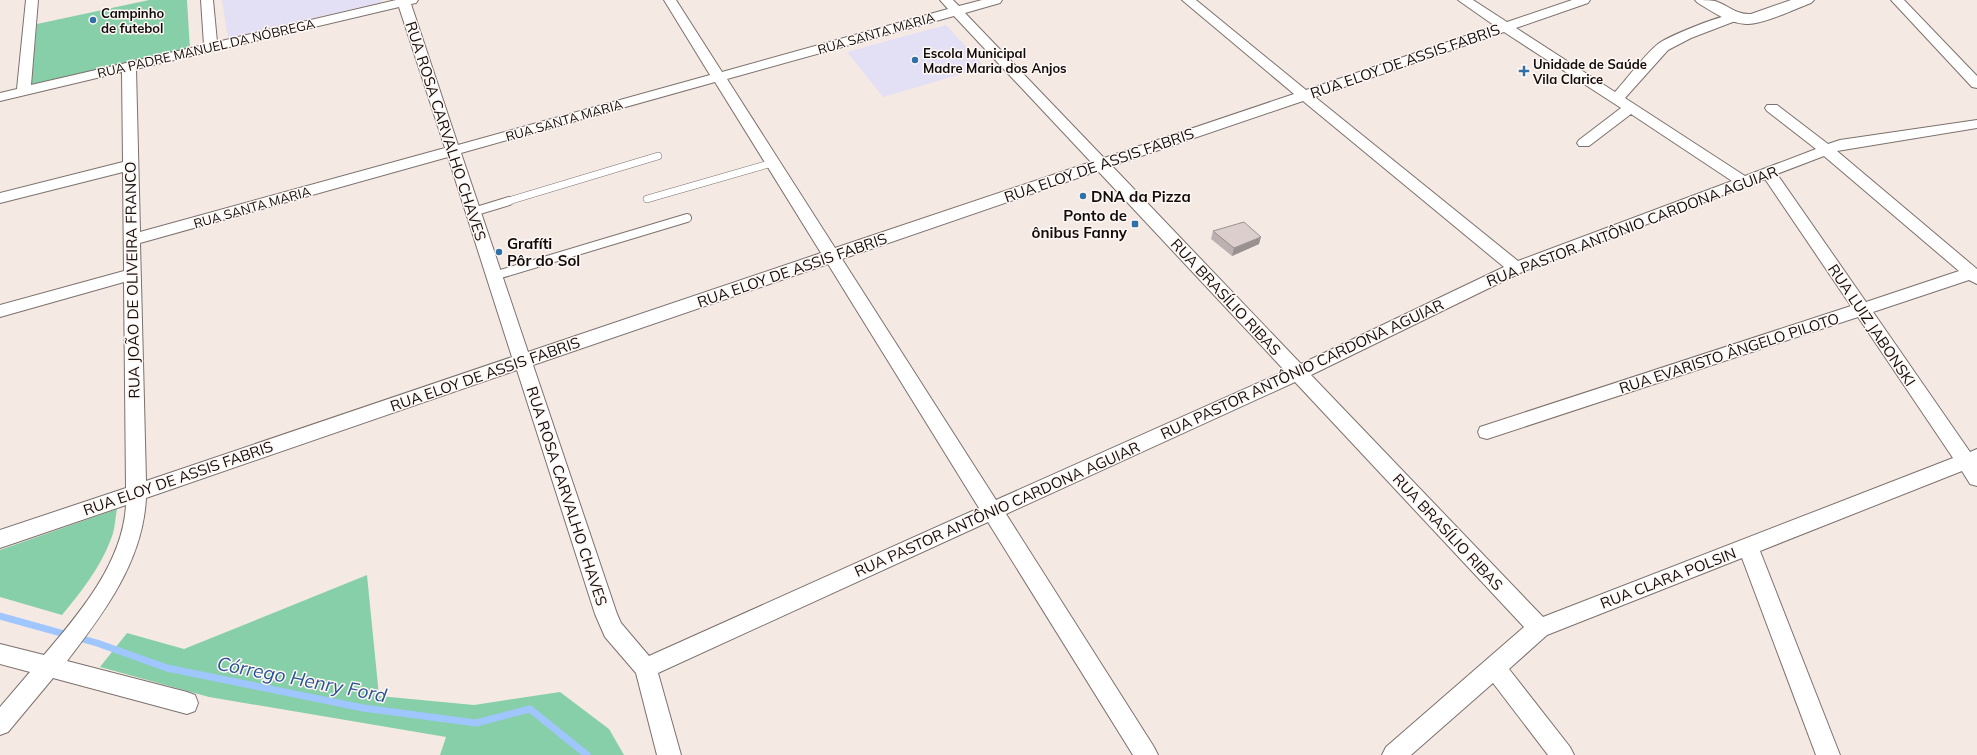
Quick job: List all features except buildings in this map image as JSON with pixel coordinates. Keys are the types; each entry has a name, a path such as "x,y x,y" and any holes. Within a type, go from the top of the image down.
{"street":[{"path":"24,91 32,0"},
{"path":"207,0 212,47"},
{"path":"670,0 1146,755"},
{"name":"RUA BRASÍLIO RIBAS","path":"946,0 1539,628"},
{"name":"RUA SANTA MARIA","path":"132,240 996,0"},
{"path":"1188,0 1516,268"},
{"path":"1464,0 1743,182"},
{"name":"RUA ELOY DE ASSIS FABRIS","path":"0,539 1584,0"},
{"path":"1703,0 1733,17 1753,19 1806,0"},
{"path":"1897,0 1977,84"},
{"name":"RUA PADRE MANUEL DA NÓBREGA","path":"0,97 406,1"},
{"name":"RUA ROSA CARVALHO CHAVES","path":"406,1 453,151 606,614 620,640 646,668 668,755"},
{"path":"1616,99 1655,54 1663,47 1686,35 1733,17"},
{"name":"RUA JOÃO DE OLIVEIRA FRANCO","path":"0,724 82,623 114,574 127,547 133,526 136,493 129,66"},
{"path":"1584,143 1630,108"},
{"path":"1772,108 1826,150 1974,275"},
{"name":"RUA PASTOR ANTÔNIO CARDONA AGUIAR","path":"646,668 1298,373 1516,268 1840,145 1977,124"},
{"path":"0,198 131,164"},
{"name":"RUA LUIZ JABONSKI","path":"1768,172 1861,309 1973,466"},
{"path":"0,312 132,274"},
{"name":"RUA EVARISTO ÂNGELO PILOTO","path":"1487,432 1861,309 1974,275"},
{"name":"RUA CLARA POLSIN","path":"1394,755 1539,628 1748,547 1973,466"},
{"path":"1748,547 1828,755"},
{"path":"0,654 187,702"},
{"path":"1494,667 1562,755"}],"lane":[{"path":"473,212 658,156"},
{"path":"647,198 772,163"},
{"path":"494,276 687,218"}],"shaded area":[{"path":"222,0 381,0 382,2 228,38"},
{"name":"Escola Municipal Madre Maria dos Anjos","path":"946,25 985,67 883,97 847,52"}],"green space":[{"path":"149,0 187,0 190,50 31,86 37,24"},
{"path":"117,509 114,528 107,550 96,570 62,615 0,597 0,550"},
{"path":"367,575 379,696 474,705 560,692 609,729 624,755 440,755 446,737 209,697 100,667 127,633 184,649"}],"waterway":[{"name":"Córrego Henry Ford","path":"0,616 97,643 167,668 363,708 476,723 530,709 587,755"}],"place":[{"name":"Campinho de futebol","path":"93,20"},
{"name":"Escola Municipal Madre Maria dos Anjos","path":"915,60"},
{"name":"Unidade de Saúde Vila Clarice","path":"1524,71"},
{"name":"DNA da Pizza","path":"1083,196"},
{"name":"Ponto de ônibus Fanny","path":"1135,224"},
{"name":"Grafíti Pôr do Sol","path":"499,252"}]}
